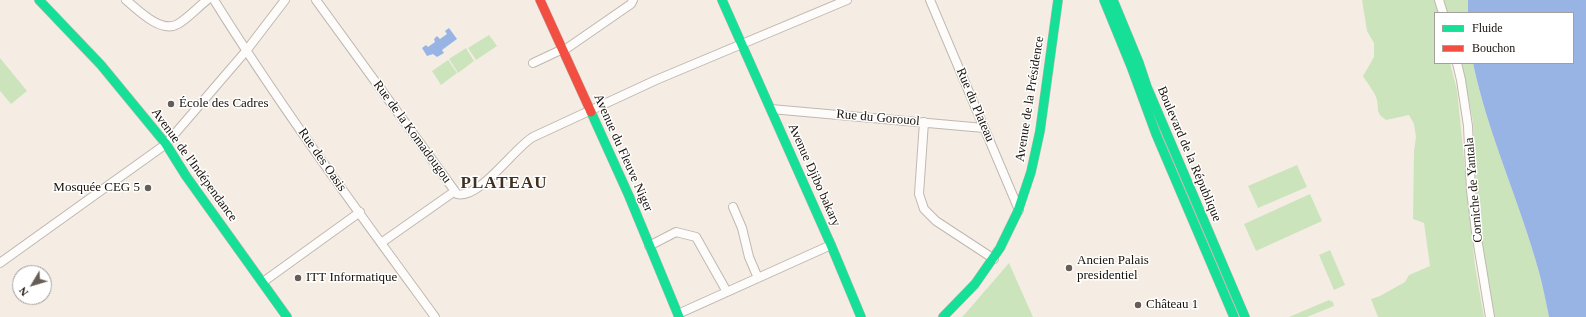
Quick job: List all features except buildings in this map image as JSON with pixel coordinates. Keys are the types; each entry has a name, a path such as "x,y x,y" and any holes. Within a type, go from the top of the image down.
{"main road":[{"name":"Avenue de l'Indépendance","path":"39,0 101,65 166,144 194,188 287,317"},
{"name":"Avenue du Fleuve Niger","path":"540,0 590,110 679,316"},
{"path":"722,0 741,44"},
{"name":"Avenue de la Présidence","path":"943,317 962,301 994,259 1019,210 1033,170 1040,132 1058,0"},
{"name":"Boulevard de la République","path":"1104,0 1147,87 1161,132 1244,317"},
{"name":"Boulevard de la République","path":"1113,0 1135,64"},
{"name":"Avenue Djibo bakary","path":"741,44 771,108 861,317"},
{"name":"Boulevard de la République","path":"1178,171 1220,285 1234,317"},
{"path":"1220,285 1229,281"}],"street":[{"path":"126,0 152,21 162,26 170,27 177,25 207,0"},
{"name":"Rue des Oasis","path":"214,0 246,51 435,317"},
{"path":"0,263 166,144 246,51 285,0"},
{"name":"Rue de la Komadougou","path":"316,0 455,191 381,243"},
{"path":"533,63 563,50 631,4 634,0"},
{"path":"455,191 460,195 470,192 497,173 513,154 528,140 590,110 833,3 847,0"},
{"name":"Rue du Plateau","path":"930,0 1019,210"},
{"path":"1439,0 1443,12"},
{"name":"Corniche de Yantala","path":"1457,64 1468,126 1473,204 1490,317"},
{"name":"Rue du Gorouol","path":"771,108 984,128"},
{"path":"924,122 919,190 924,209 936,221 994,259"},
{"path":"733,207 742,228 749,257 758,278"},
{"path":"263,282 360,212"},
{"path":"649,246 676,232 696,236 727,292"},
{"path":"679,316 727,292 831,245"}],"green space":[{"path":"1362,0 1436,0 1439,12 1434,12 1434,64 1450,64 1457,90 1475,266 1484,317 1378,317 1371,299 1380,296 1405,282 1409,275 1430,266 1424,223 1413,219 1414,151 1416,137 1414,124 1409,115 1386,120 1380,115 1375,94 1363,76 1374,57 1374,43 1367,31"},
{"path":"1444,0 1468,0 1468,12 1447,12"},
{"path":"489,35 497,46 476,60 468,48"},
{"path":"466,48 474,61 458,73 449,59"},
{"path":"0,58 27,91 11,104 0,91"},
{"path":"448,60 457,73 441,85 432,71"},
{"path":"1462,64 1473,64 1479,90 1495,142 1531,246 1549,317 1494,317 1477,213 1473,122"},
{"path":"1297,165 1307,187 1258,208 1248,186"},
{"path":"1310,194 1322,221 1256,251 1244,224"},
{"path":"1330,250 1345,285 1334,290 1319,255"},
{"path":"1009,263 1033,317 962,317 964,315"},
{"path":"1329,300 1333,302 1334,306 1307,317 1289,317"}],"water":[{"path":"1468,0 1586,0 1586,317 1549,317 1531,246 1495,142 1479,90 1473,64 1574,64 1574,12 1468,12"},
{"path":"449,28 457,39 442,50 444,53 437,57 433,54 427,56 422,48 426,45 428,47 435,42 434,39 437,36 440,39 447,34 445,31"}],"traffic: fast":[{"path":"39,0 101,65 166,144 186,176 287,317"},
{"path":"722,0 831,245 861,317"},
{"path":"943,317 975,284 1000,248 1018,211 1031,172 1040,131 1058,0"},
{"path":"1104,0 1131,66 1156,134 1234,317"},
{"path":"1113,0 1139,63 1147,87 1245,317"},
{"path":"591,112 629,196 679,317"}],"traffic: jam":[{"path":"540,0 591,112"}],"place":[{"name":"École des Cadres","path":"171,104"},
{"name":"Mosquée CEG 5","path":"148,188"},
{"name":"Ancien Palais presidentiel","path":"1069,268"},
{"name":"ITT Informatique","path":"298,278"},
{"name":"Château 1","path":"1138,305"}],"district":[{"name":"PLATEAU","path":"504,184"}]}
